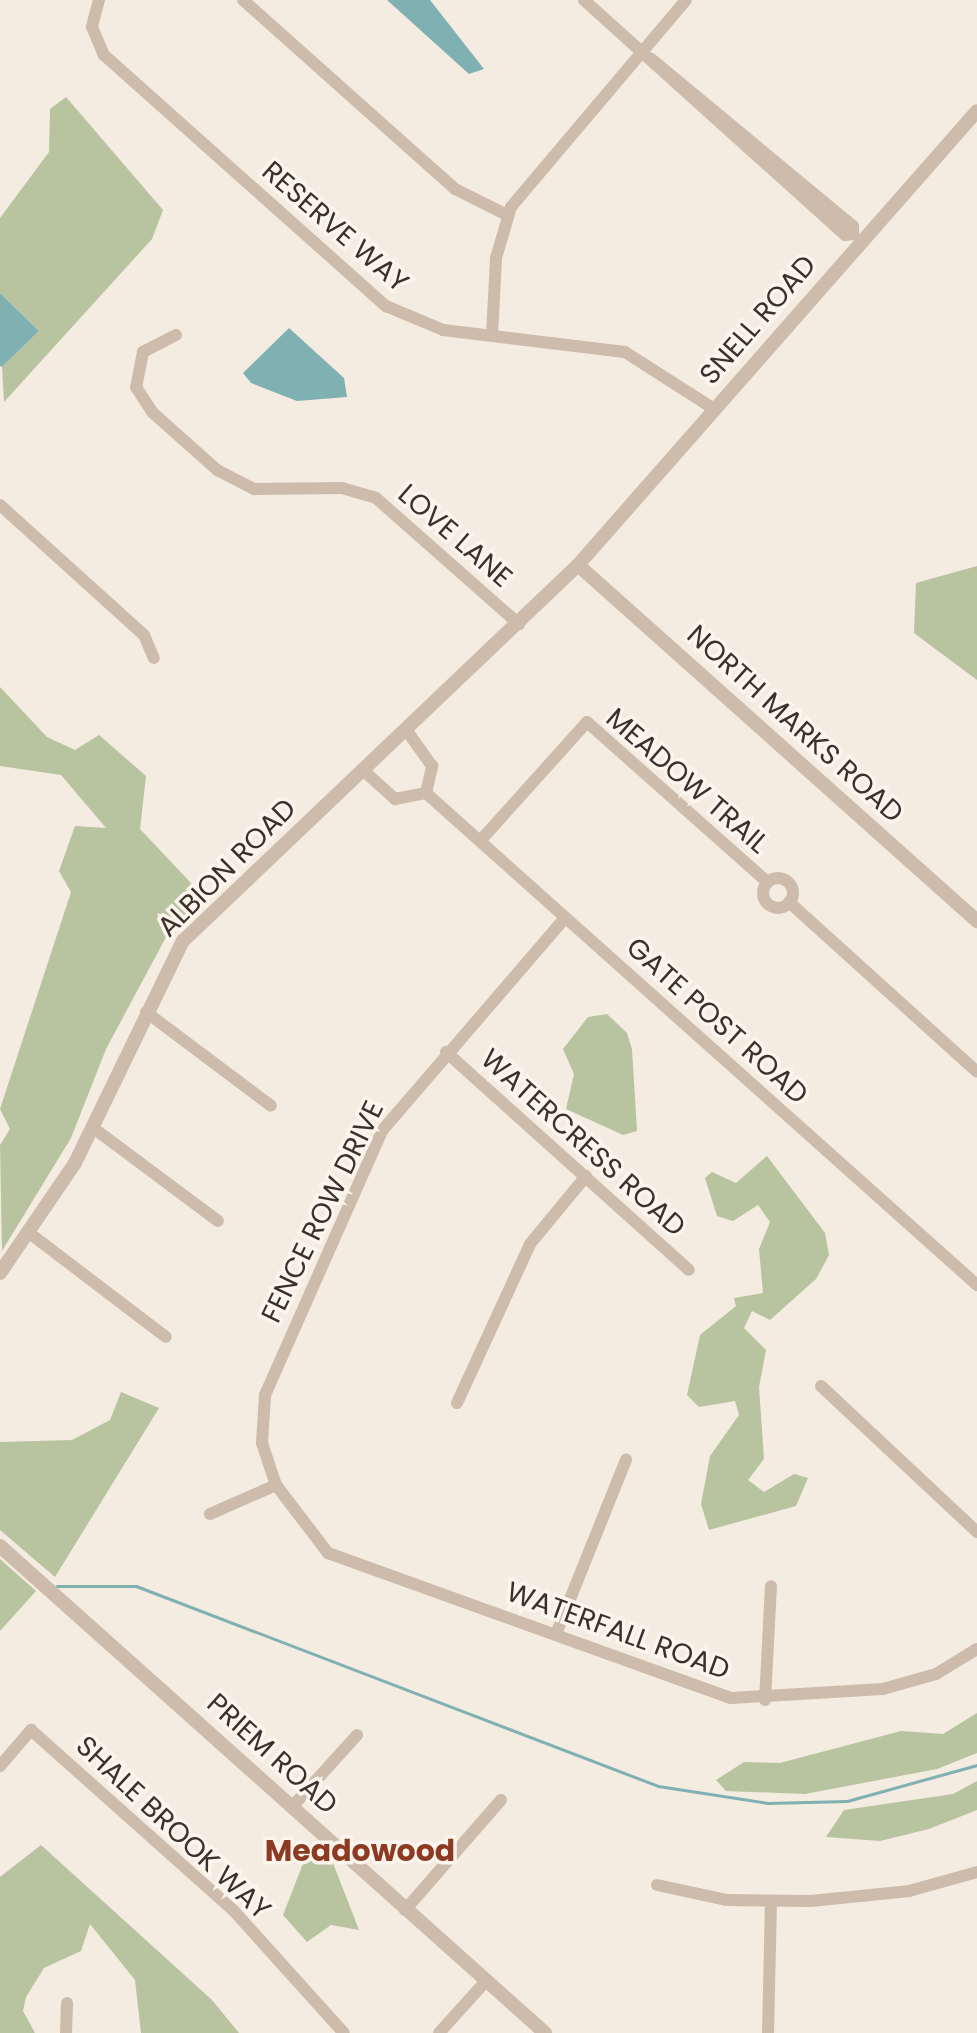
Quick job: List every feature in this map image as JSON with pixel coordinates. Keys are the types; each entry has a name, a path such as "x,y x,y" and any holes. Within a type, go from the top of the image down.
{"street":[{"name":"RESERVE WAY","path":"99,0 92,27 104,55 375,298 433,327 625,352 714,409"},
{"path":"243,0 455,189 507,215"},
{"path":"584,0 845,235 857,237"},
{"path":"492,335 496,258 507,215 646,55 686,0"},
{"name":"SNELL ROAD","path":"578,565 714,409 857,237 977,111"},
{"name":"LOVE LANE","path":"176,335 143,352 136,387 152,412 217,470 254,489 342,488 376,498 519,624"},
{"path":"0,505 144,635 154,658"},
{"path":"0,525 11,514"},
{"name":"ALBION ROAD","path":"0,1273 92,1127 146,1012 189,935 407,731 578,565"},
{"name":"NORTH MARKS ROAD","path":"578,565 977,921"},
{"name":"MEADOW TRAIL","path":"480,841 587,722 767,882 768,905 789,902"},
{"path":"364,771 395,799 426,793 432,766 407,731"},
{"name":"GATE POST ROAD","path":"426,793 977,1285"},
{"name":"MEADOW TRAIL","path":"767,882 786,880 789,902 977,1072"},
{"name":"FENCE ROW DRIVE","path":"276,1485 262,1443 271,1379 382,1131 446,1052 565,918"},
{"path":"146,1012 271,1106"},
{"name":"WATERCRESS ROAD","path":"446,1052 689,1270"},
{"path":"92,1127 218,1221"},
{"path":"457,1403 530,1244 586,1176"},
{"path":"28,1232 166,1337"},
{"path":"821,1386 977,1532"},
{"path":"556,1634 626,1460"},
{"path":"210,1514 276,1485"},
{"name":"WATERFALL ROAD","path":"276,1485 328,1553 556,1634 683,1685 765,1700 883,1689 936,1674 977,1649"},
{"name":"PRIEM ROAD","path":"0,1546 545,2033"},
{"path":"765,1700 771,1586"},
{"name":"SHALE BROOK WAY","path":"0,1766 31,1730 234,1911 344,2033"},
{"path":"292,1807 357,1735"},
{"path":"405,1910 501,1800"},
{"path":"657,1885 771,1902 909,1891 977,1872"},
{"path":"768,2033 771,1902"},
{"path":"439,2033 486,1981"},
{"path":"66,2033 67,2003"}],"green space":[{"path":"66,97 163,210 152,239 4,402 2,367 39,331 0,293 0,218 49,152 50,109"},
{"path":"977,566 977,680 914,633 916,583"},
{"path":"0,687 47,737 75,750 99,735 146,776 140,829 206,899 172,926 106,1049 71,1138 2,1251 0,1145 10,1129 0,1109 71,892 59,871 75,826 106,828 61,775 0,766"},
{"path":"607,1014 627,1033 632,1049 637,1131 623,1135 566,1109 574,1074 563,1049 588,1017"},
{"path":"767,1156 825,1233 829,1255 816,1279 770,1320 752,1311 744,1328 766,1350 759,1387 764,1459 748,1480 764,1492 794,1474 808,1478 796,1506 709,1530 701,1504 710,1456 739,1415 735,1401 699,1407 687,1395 700,1335 736,1306 734,1298 763,1293 759,1249 770,1222 758,1205 733,1221 717,1216 705,1178 712,1172 736,1183"},
{"path":"121,1392 159,1408 55,1577 0,1530 0,1442 72,1440 110,1420"},
{"path":"0,1559 36,1591 0,1631"},
{"path":"977,1713 977,1753 937,1769 805,1794 726,1791 716,1780 744,1762 780,1763 901,1731 943,1734"},
{"path":"977,1781 977,1810 929,1829 880,1841 826,1837 844,1810 953,1794"},
{"path":"311,1843 326,1845 359,1930 331,1925 307,1942 283,1915"},
{"path":"41,1845 212,2000 239,2033 141,2033 135,1980 90,1924 81,1951 44,1968 26,1997 23,2011 35,2033 0,2033 0,1877"}],"water":[{"path":"387,0 430,0 484,69 469,74"},
{"path":"0,293 39,331 2,367 0,366"},
{"path":"289,328 344,378 347,397 297,401 251,383 243,373"}],"waterway":[{"path":"57,1586 136,1586 658,1786 768,1803 847,1801 977,1765"}],"district":[{"name":"Meadowood","path":"360,1851"}]}
